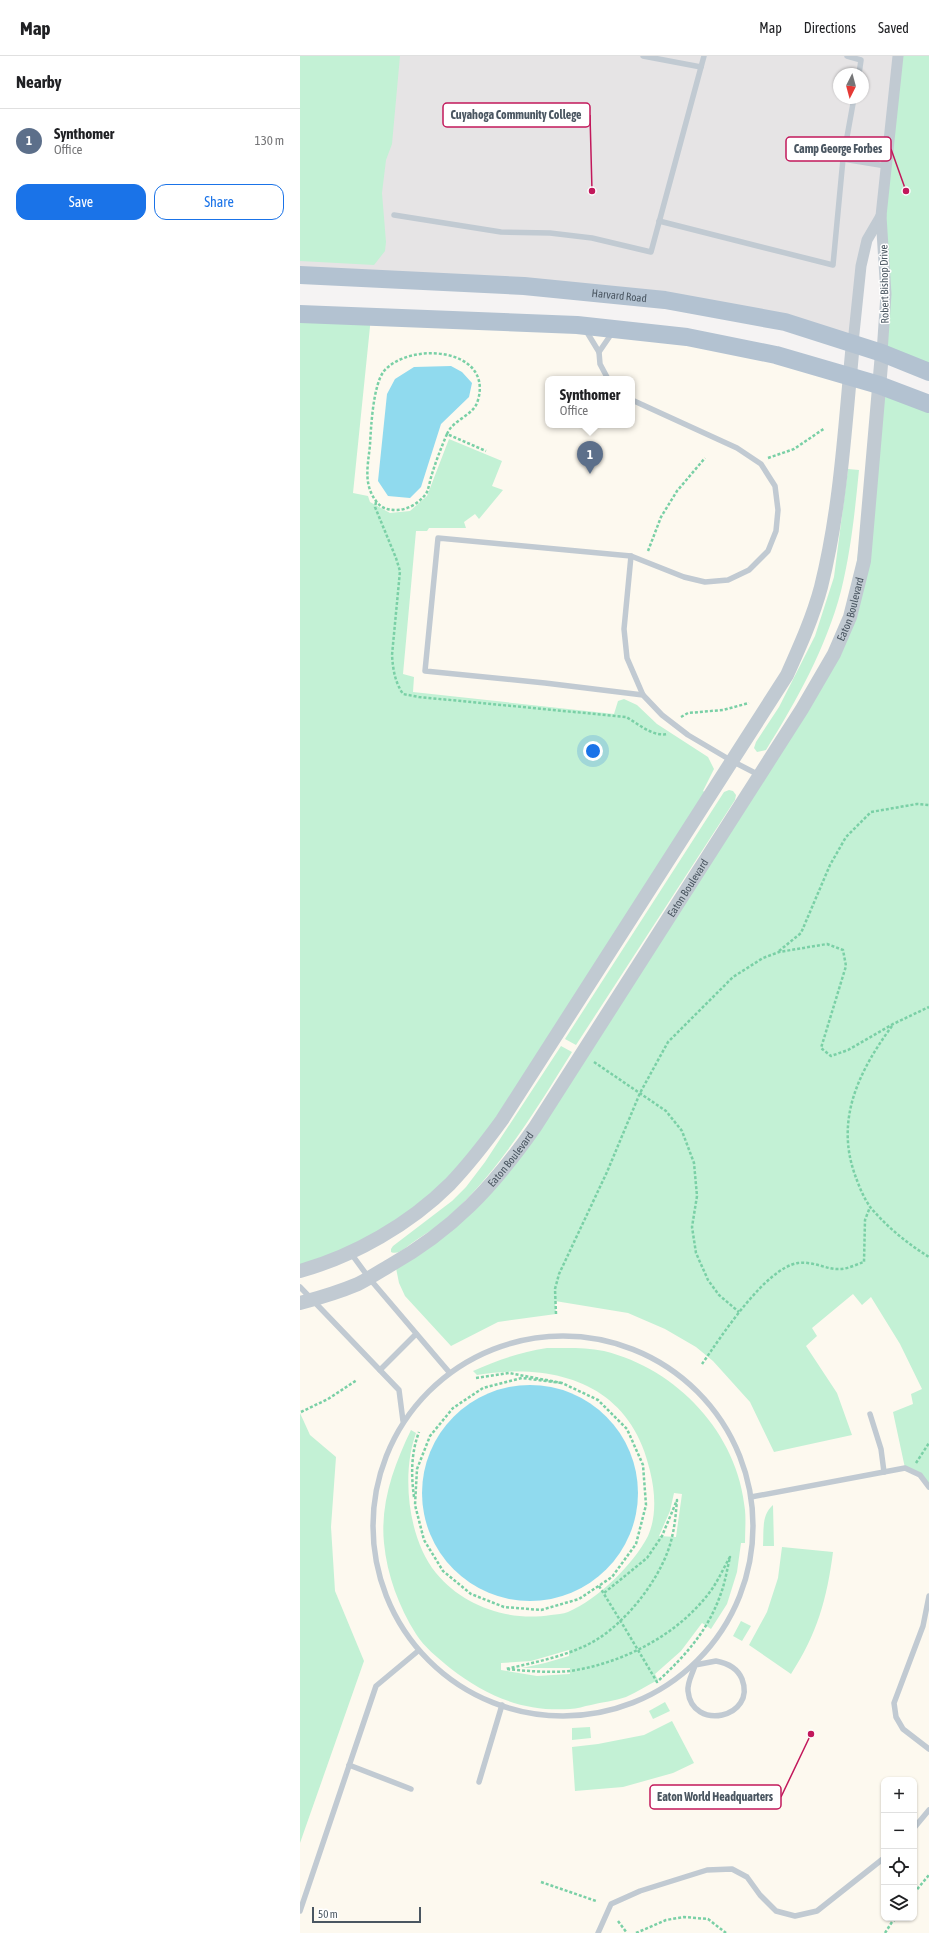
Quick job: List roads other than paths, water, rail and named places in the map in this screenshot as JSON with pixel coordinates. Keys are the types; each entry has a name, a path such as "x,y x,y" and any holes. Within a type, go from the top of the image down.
{"main road":[{"name":"Harvard Road","path":"300,275 524,286 665,300 785,322 882,352 929,372"},
{"path":"300,314 584,326 695,338 776,355 879,385 929,404"}],"street":[{"name":"Robert Bishop Drive","path":"882,352 886,294 881,216 898,56"},
{"name":"Robert Bishop Drive","path":"852,343 861,266 867,240 881,216"},
{"path":"300,1271 315,1267 350,1252 385,1234 417,1212 449,1184 479,1151 506,1114 786,674 800,645 821,588 836,515 852,343"},
{"name":"Eaton Boulevard","path":"306,1301 352,1286 369,1278 422,1246 450,1225 499,1175 518,1152 760,775 834,654 850,617 864,561 882,352"}],"lane":[{"path":"643,56 701,67"},
{"path":"394,215 501,232 550,233 592,238 651,252 704,56"},
{"path":"847,56 861,60 860,68"},
{"path":"659,221 833,265 843,160 853,104"},
{"path":"843,160 886,166"},
{"path":"584,326 599,352 600,364 606,376"},
{"path":"599,352 614,330"},
{"path":"635,401 737,448 760,464 775,486 778,510 776,531 768,551 749,570 728,580 705,582 684,577 631,556 438,538 425,671 530,681 642,695"},
{"path":"631,556 624,629 627,658 642,695 662,715 688,735 732,761 760,775"},
{"path":"350,1252 369,1278 449,1372"},
{"path":"300,1287 306,1301 380,1370 399,1390 403,1421"},
{"path":"380,1370 416,1334"},
{"path":"546,1336 599,1339 649,1355 692,1385 725,1425 747,1472 755,1524 748,1576 728,1624 695,1665 644,1699 585,1716 523,1713 465,1691 418,1651 386,1599 372,1538 378,1477 403,1421 424,1395 449,1372 463,1362 503,1346 546,1336"},
{"path":"870,1414 881,1449 884,1472"},
{"path":"751,1497 905,1468 920,1475 929,1487"},
{"path":"929,1596 923,1626 894,1703 896,1717 903,1729 929,1749"},
{"path":"300,1911 376,1686 418,1651"},
{"path":"716,1661 725,1662 734,1667 740,1674 744,1693 741,1702 735,1709 727,1714 718,1716 706,1714 695,1707 690,1699 688,1691 689,1682 695,1665 716,1661"},
{"path":"479,1782 502,1705"},
{"path":"349,1765 411,1788"},
{"path":"917,1824 929,1810"},
{"path":"598,1933 611,1904 640,1891 707,1870 732,1869 747,1877 760,1895 776,1911 795,1916 818,1910 881,1860"}],"water":[{"path":"451,366 462,372 472,383 469,397 441,424 421,487 410,498 388,496 378,481 387,394 395,379 414,367"},
{"path":"530,1385 551,1387 571,1393 590,1403 606,1417 620,1433 630,1452 636,1472 638,1493 636,1514 630,1534 620,1553 606,1569 590,1583 571,1593 551,1599 530,1601 509,1599 489,1593 470,1583 454,1569 440,1553 430,1534 424,1514 422,1493 424,1472 430,1452 440,1433 454,1417 470,1403 489,1393 509,1387"}],"place":[{"name":"Cuyahoga Community College","path":"592,191"},
{"name":"Camp George Forbes","path":"906,191"},
{"name":"Synthomer","path":"590,474"},
{"name":"Eaton World Headquarters","path":"811,1734"}]}
